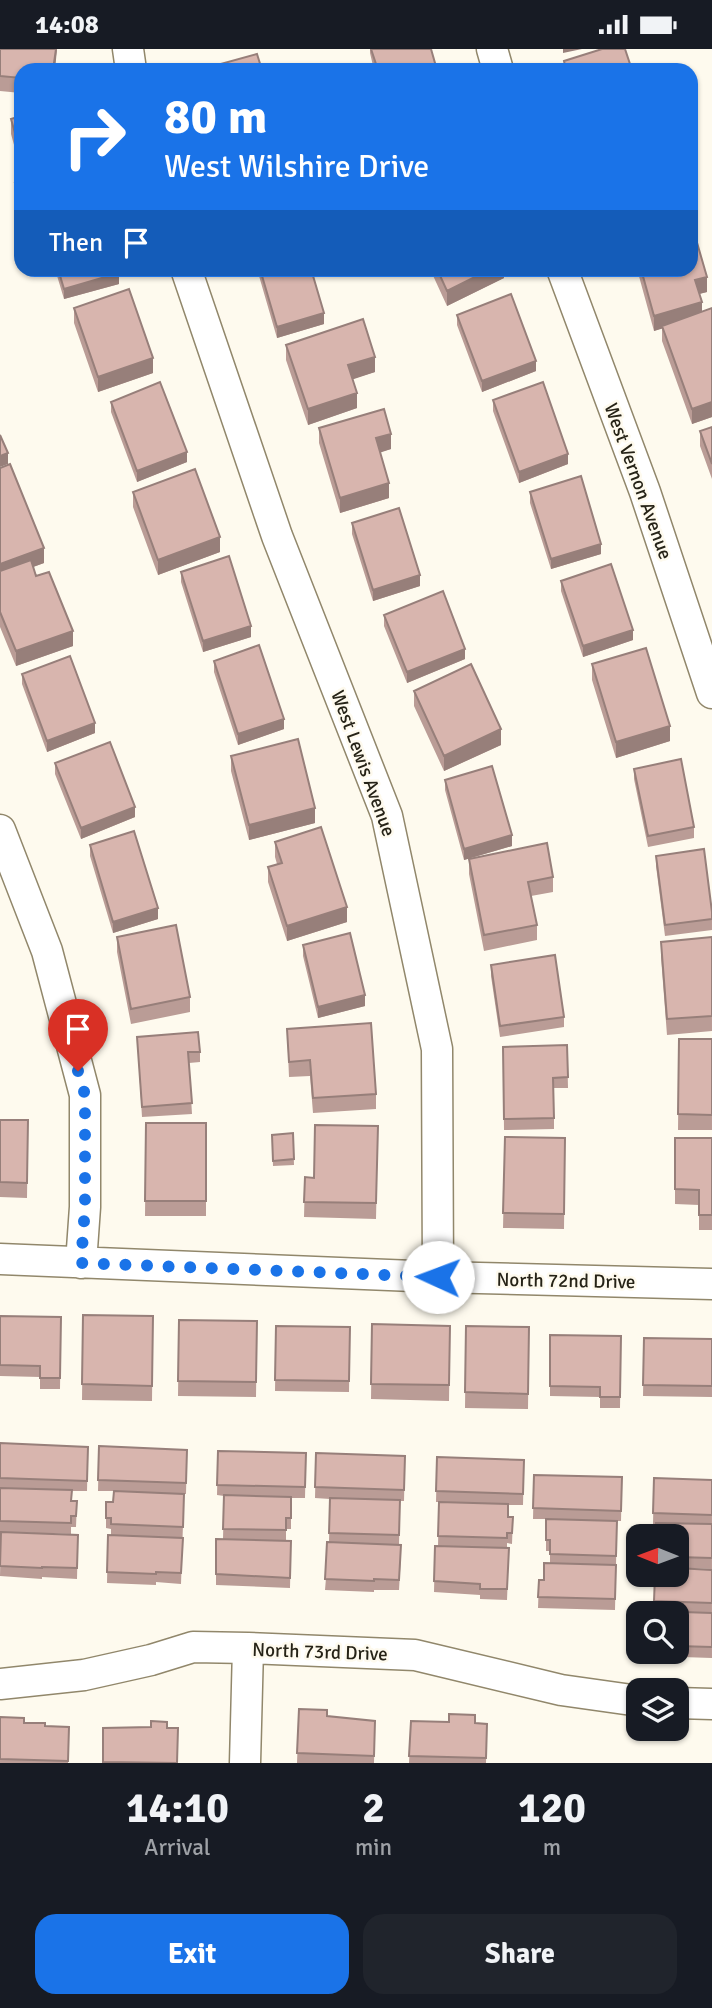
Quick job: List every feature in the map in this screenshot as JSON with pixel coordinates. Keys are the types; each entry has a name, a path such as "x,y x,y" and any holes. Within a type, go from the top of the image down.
{"street":[{"name":"West Lewis Avenue","path":"189,277 277,536 387,816 437,1049 438,1277"},
{"name":"West Vernon Avenue","path":"565,277 645,492 712,694"},
{"path":"0,830 47,951 85,1095 85,1207 81,1263"},
{"name":"North 72nd Drive","path":"0,1259 438,1277 712,1284"},
{"name":"North 73rd Drive","path":"0,1684 85,1675 194,1647 248,1648 415,1655 561,1690 626,1699"},
{"path":"245,1763 248,1648"},
{"path":"689,1703 712,1704"}],"building":[{"path":"0,49 56,49 54,63 14,63 14,77 0,76"},
{"path":"371,49 431,49 435,63 376,63"},
{"path":"602,49 625,49 630,63 564,63"},
{"path":"257,54 260,63 224,63"},
{"path":"698,246 707,277 695,280 702,302 654,316 643,277 698,277"},
{"path":"60,277 105,277 64,289"},
{"path":"262,277 313,277 324,313 277,327"},
{"path":"441,277 475,277 447,291"},
{"path":"129,289 153,358 98,377 74,308"},
{"path":"511,294 536,361 482,381 457,315"},
{"path":"712,308 712,402 692,409 662,326"},
{"path":"363,319 375,357 348,365 357,393 308,409 286,345"},
{"path":"160,382 187,452 137,471 111,402"},
{"path":"543,382 568,454 519,472 493,400"},
{"path":"384,409 391,434 376,438 389,483 340,498 319,428"},
{"path":"712,427 712,464 700,431"},
{"path":"0,435 8,453 0,456"},
{"path":"10,464 44,548 0,564 0,468"},
{"path":"195,469 220,537 158,560 133,492"},
{"path":"581,476 601,544 551,559 530,492"},
{"path":"399,508 420,575 373,590 352,523"},
{"path":"229,556 251,626 203,641 181,572"},
{"path":"31,560 36,576 49,572 73,631 16,651 0,612 0,571"},
{"path":"611,564 633,630 583,646 561,581"},
{"path":"443,591 465,649 407,672 384,615"},
{"path":"259,645 284,719 238,734 214,661"},
{"path":"646,648 670,726 616,742 592,664"},
{"path":"70,656 95,723 47,741 22,674"},
{"path":"471,664 501,729 444,756 414,691"},
{"path":"298,739 315,808 249,825 231,756"},
{"path":"110,742 135,807 81,828 55,763"},
{"path":"681,759 694,827 648,836 634,769"},
{"path":"492,766 512,835 464,849 445,780"},
{"path":"321,827 347,907 287,926 268,867 282,863 275,842"},
{"path":"134,831 158,908 113,922 90,845"},
{"path":"547,843 553,877 528,882 537,925 484,935 469,859"},
{"path":"704,849 712,919 665,925 656,856"},
{"path":"176,925 190,997 131,1009 117,937"},
{"path":"350,933 365,995 318,1007 303,945"},
{"path":"712,937 712,1016 667,1019 661,942"},
{"path":"555,955 564,1017 500,1026 491,965"},
{"path":"371,1023 376,1094 313,1098 310,1060 289,1062 287,1029"},
{"path":"198,1032 200,1052 188,1052 192,1103 142,1107 137,1037"},
{"path":"679,1039 712,1039 712,1115 678,1114"},
{"path":"567,1045 568,1077 553,1078 554,1118 504,1119 503,1047"},
{"path":"0,1120 28,1120 27,1183 0,1182"},
{"path":"146,1123 206,1123 206,1201 145,1201"},
{"path":"315,1125 378,1126 376,1203 304,1202 305,1177 314,1178"},
{"path":"293,1133 294,1159 273,1161 272,1135"},
{"path":"505,1137 565,1138 564,1214 503,1213"},
{"path":"675,1138 712,1138 712,1215 699,1215 699,1190 675,1189"},
{"path":"83,1315 153,1316 152,1386 82,1384"},
{"path":"0,1316 61,1317 60,1378 40,1378 40,1366 0,1365"},
{"path":"179,1320 257,1321 256,1382 178,1381"},
{"path":"372,1324 450,1326 449,1385 371,1384"},
{"path":"276,1326 350,1327 349,1381 275,1380"},
{"path":"466,1326 529,1327 528,1394 465,1392"},
{"path":"550,1335 621,1336 620,1397 600,1397 600,1387 550,1386"},
{"path":"644,1338 712,1339 712,1386 643,1385"},
{"path":"0,1443 88,1447 87,1481 0,1478"},
{"path":"99,1446 187,1450 186,1483 98,1480"},
{"path":"218,1451 306,1453 305,1487 217,1485"},
{"path":"316,1453 405,1456 404,1490 315,1487"},
{"path":"437,1457 524,1460 523,1494 436,1491"},
{"path":"534,1475 622,1477 621,1511 533,1508"},
{"path":"654,1478 712,1480 712,1515 653,1513"},
{"path":"0,1488 72,1490 71,1501 77,1501 76,1516 71,1516 71,1523 0,1521"},
{"path":"114,1491 184,1494 183,1527 111,1524 111,1518 106,1518 106,1502 113,1502"},
{"path":"224,1495 291,1497 291,1518 286,1518 286,1530 223,1529"},
{"path":"330,1498 400,1500 399,1535 329,1533"},
{"path":"439,1502 508,1504 508,1517 513,1517 512,1533 507,1533 507,1538 438,1536"},
{"path":"546,1519 617,1521 616,1556 550,1554 550,1540 546,1540"},
{"path":"656,1523 712,1524 712,1558 690,1557 690,1524"},
{"path":"1,1532 78,1535 77,1568 0,1566"},
{"path":"108,1535 183,1538 181,1573 107,1572"},
{"path":"216,1539 291,1541 290,1578 216,1574"},
{"path":"327,1542 401,1545 399,1580 325,1579"},
{"path":"435,1546 509,1548 507,1589 480,1589 480,1584 434,1581"},
{"path":"544,1563 616,1565 615,1599 538,1597 539,1580 544,1580"},
{"path":"690,1569 712,1570 712,1603 654,1601 655,1587 690,1587"},
{"path":"689,1612 712,1613 712,1647 689,1646"},
{"path":"299,1709 327,1710 327,1716 375,1721 374,1756 297,1753"},
{"path":"449,1714 475,1715 475,1723 487,1724 486,1758 409,1756 411,1721 449,1722"},
{"path":"0,1717 24,1718 24,1723 69,1727 68,1761 0,1759"},
{"path":"151,1721 167,1722 167,1728 178,1728 177,1763 103,1762 103,1728 151,1727"}],"route":[{"path":"78,1071 85,1095 85,1207 81,1263 438,1277"}]}
